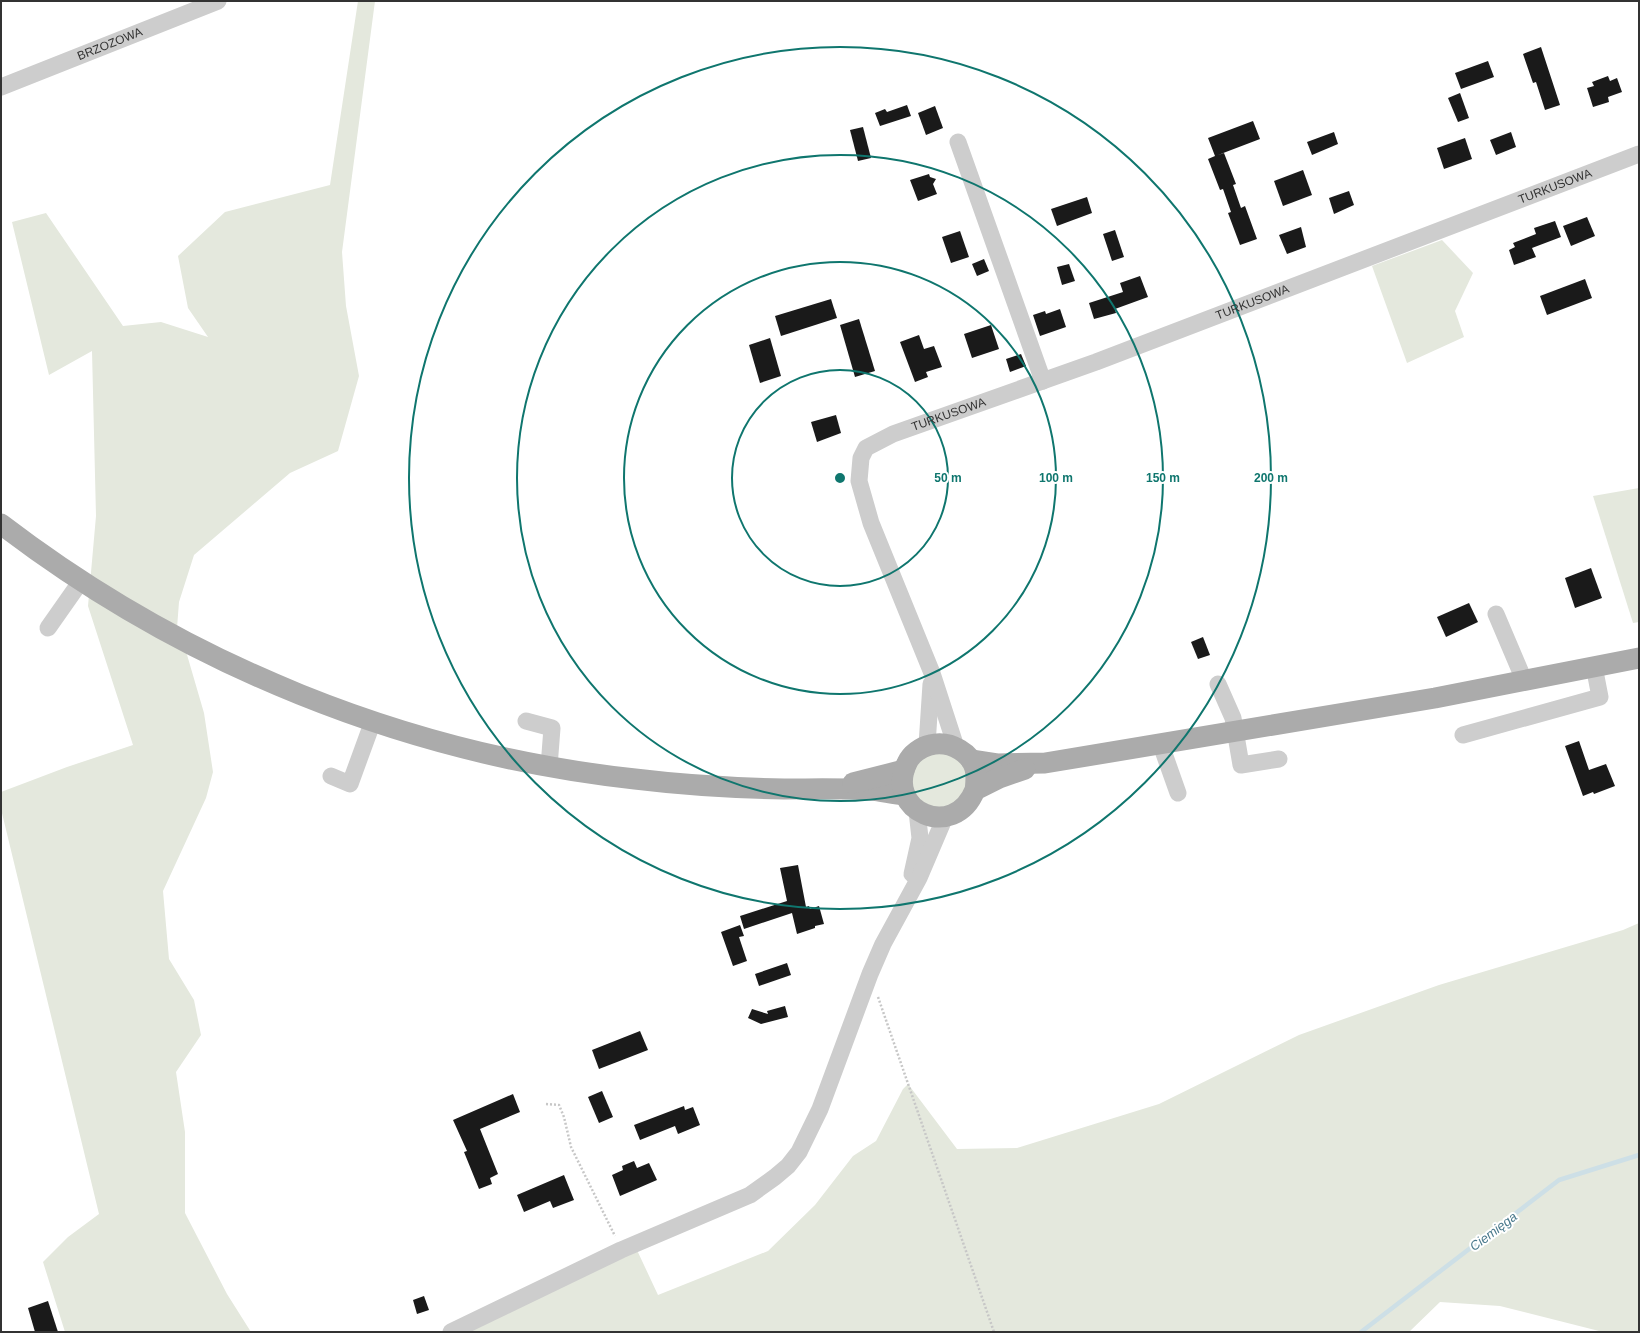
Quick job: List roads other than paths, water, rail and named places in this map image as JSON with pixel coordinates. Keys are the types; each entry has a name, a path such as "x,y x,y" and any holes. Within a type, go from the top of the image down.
{"main road":[{"path":"1,524 81,581 145,621 235,666 294,693 373,721 442,742 549,767 632,779 684,784 786,789 830,788 875,791 911,803 926,815 944,817 955,814 964,808 971,800 975,790 976,774 963,754"},
{"path":"911,803 902,782 904,770 909,759 917,751 927,745 942,743 963,754 997,764 1045,763 1161,745 1435,698 1639,658"},
{"path":"975,790 999,778 1045,763"},
{"path":"830,788 904,770"}],"street":[{"name":"BRZOZOWA","path":"1,87 218,1"},
{"path":"958,142 1043,381"},
{"name":"TURKUSOWA","path":"932,673 863,498 858,471 860,458 866,448 893,434 1043,381 1639,154"},
{"path":"48,628 81,581"},
{"path":"1496,614 1524,680"},
{"path":"1463,735 1600,697 1594,666"},
{"path":"927,745 932,673"},
{"path":"932,673 963,754"},
{"path":"1218,684 1232,718 1241,765 1279,759"},
{"path":"331,776 350,784 373,721"},
{"path":"526,721 552,728 549,767"},
{"path":"1161,745 1178,794"},
{"path":"903,907 916,862 920,838 911,803"},
{"path":"451,1332 621,1250 750,1195 788,1166 799,1152 820,1109 870,974 919,878 944,817"}],"waterway":[{"name":"Ciemięga","path":"1361,1332 1559,1180 1639,1155"}]}
